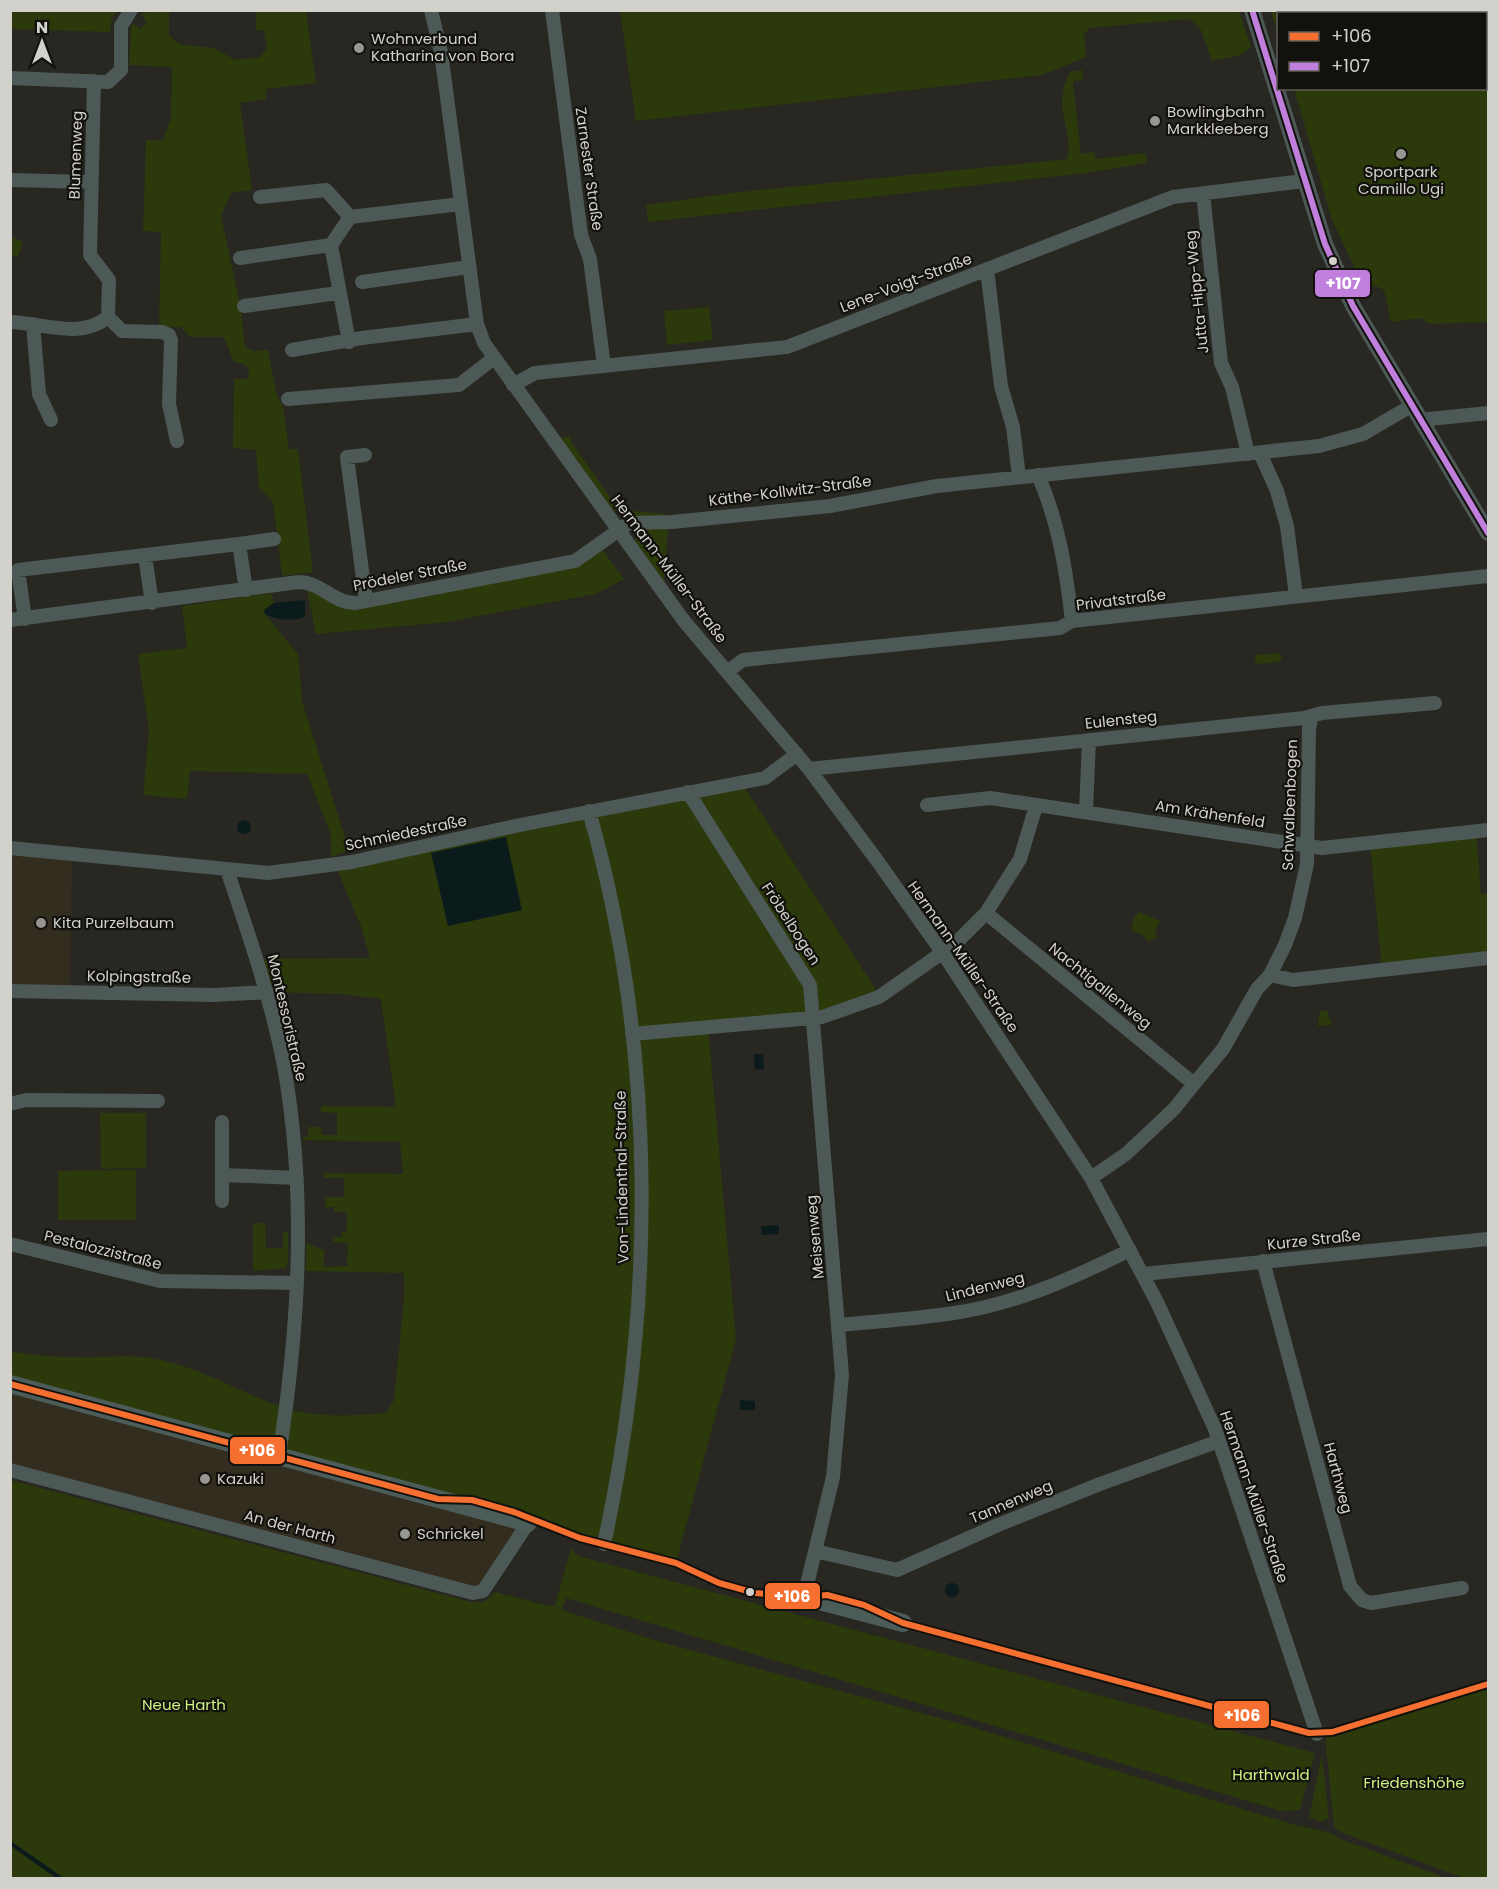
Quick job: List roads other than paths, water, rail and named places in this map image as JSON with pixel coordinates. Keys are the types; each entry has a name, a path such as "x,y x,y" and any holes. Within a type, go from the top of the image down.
{"main road":[{"path":"10,1384 528,1523"},
{"path":"798,1596 903,1623"}],"street":[{"path":"10,78 108,82 121,70 121,26 131,10"},
{"name":"Hermann-Müller-Straße","path":"431,10 441,52 477,324 494,358 684,621 809,769 942,952 1091,1178 1143,1275 1219,1441 1317,1734"},
{"name":"Hermann-Müller-Straße","path":"441,10 441,52"},
{"name":"Zarnester Straße","path":"552,10 581,235 590,259 604,366"},
{"path":"1252,10 1325,244 1353,306 1488,533"},
{"name":"Blumenweg","path":"94,81 90,255 109,280 108,318"},
{"path":"10,180 92,182"},
{"name":"Lene-Voigt-Straße","path":"513,385 535,373 787,347 1173,197 1304,181"},
{"path":"260,197 326,190 350,217"},
{"name":"Jutta-Hipp-Weg","path":"1203,193 1221,363 1254,454"},
{"path":"349,342 331,245 350,217 461,204"},
{"path":"240,258 331,245"},
{"path":"362,282 469,267"},
{"path":"987,269 1001,386 1013,427 1019,477"},
{"path":"244,306 339,293"},
{"path":"10,322 33,324 41,328 95,328 108,318 122,331 162,332 169,335 171,340 169,404 177,441"},
{"path":"33,324 39,394 51,420"},
{"path":"292,350 362,338 477,324"},
{"path":"288,399 459,385 494,358"},
{"path":"1416,413 1488,413"},
{"name":"Käthe-Kollwitz-Straße","path":"618,529 629,523 672,522 830,506 937,486 1254,454 1343,441 1416,413"},
{"path":"1254,454 1277,491 1287,525 1296,596"},
{"path":"365,455 347,457 366,600"},
{"path":"1038,475 1062,548 1072,621"},
{"name":"Prödeler Straße","path":"10,620 309,582 344,602 366,600 575,561 618,529"},
{"path":"25,619 18,570 274,539"},
{"path":"239,544 246,590"},
{"path":"145,556 152,603"},
{"name":"Privatstraße","path":"727,672 743,660 1063,627 1072,621 1488,576"},
{"name":"Eulensteg","path":"809,769 1435,703"},
{"name":"Schwalbenbogen","path":"1091,1178 1126,1154 1174,1109 1223,1049 1257,989 1270,975 1295,918 1306,864 1309,728 1312,716"},
{"path":"1086,812 1089,740"},
{"name":"Schmiedestraße","path":"10,848 268,873 352,862 589,811 765,778 796,753"},
{"name":"Fröbelbogen","path":"688,792 810,985 812,1018"},
{"name":"Am Krähenfeld","path":"927,805 990,798 1322,848 1488,830"},
{"path":"632,1034 812,1018 879,997 956,944 986,913 1006,885 1020,859 1036,806"},
{"name":"Von-Lindenthal-Straße","path":"589,811 615,920 632,1034 641,1144 640,1280 629,1404 604,1544"},
{"name":"Montessoristraße","path":"227,870 267,992 284,1068 297,1178 297,1283 292,1358 279,1456"},
{"name":"Nachtigallenweg","path":"986,913 1194,1084"},
{"path":"1270,975 1293,980 1488,958"},
{"name":"Kolpingstraße","path":"10,992 214,995 267,992"},
{"name":"Meisenweg","path":"798,1596 816,1551 833,1477 840,1426 842,1375 840,1325 812,1018"},
{"path":"10,1104 26,1100 158,1101"},
{"path":"222,1122 222,1201"},
{"path":"222,1175 297,1178"},
{"name":"Kurze Straße","path":"1143,1275 1488,1239"},
{"name":"Pestalozzistraße","path":"10,1244 160,1281 297,1283"},
{"name":"Lindenweg","path":"840,1325 954,1313 1025,1296 1073,1278 1130,1250"},
{"name":"Harthweg","path":"1263,1261 1347,1575 1355,1594 1371,1603 1462,1588"},
{"name":"Tannenweg","path":"816,1551 897,1570 998,1525 1100,1484 1219,1441"},
{"name":"An der Harth","path":"10,1470 473,1593 483,1591 528,1523"}],"waterway":[{"path":"10,1843 60,1878"}],"place":[{"name":"Wohnverbund Katharina von Bora","path":"359,48"},
{"name":"Bowlingbahn Markkleeberg","path":"1155,121"},
{"name":"Sportpark Camillo Ugi","path":"1401,154"},
{"name":"Kita Purzelbaum","path":"41,923"},
{"name":"Kazuki","path":"205,1479"},
{"name":"Schrickel","path":"405,1534"}],"park label":[{"name":"Neue Harth","path":"184,1705"},
{"name":"Harthwald","path":"1271,1775"},
{"name":"Friedenshöhe","path":"1414,1783"}]}
